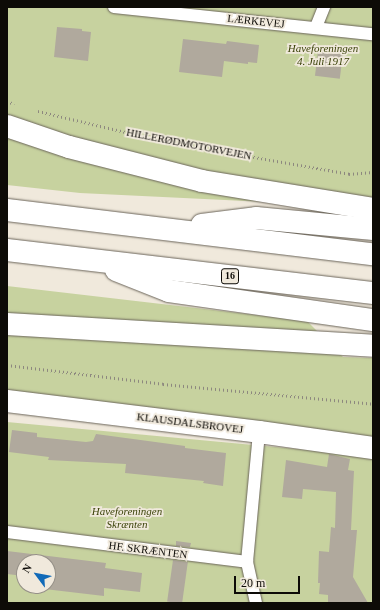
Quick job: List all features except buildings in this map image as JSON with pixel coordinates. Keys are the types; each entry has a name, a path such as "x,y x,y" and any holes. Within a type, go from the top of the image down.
{"main road":[{"path":"7,126 69,147 202,181 373,209"},
{"path":"7,210 373,254"},
{"path":"171,230 256,218 373,228"},
{"name":"16","path":"7,250 373,293"},
{"path":"86,259 169,291 373,320"},
{"path":"7,324 373,346"},
{"name":"KLAUSDALSBROVEJ","path":"7,401 259,432 373,448"}],"lane":[{"name":"LÆRKEVEJ","path":"114,7 373,34"},
{"path":"316,27 324,7"},
{"path":"256,603 246,562 259,432"},
{"name":"HF. SKRÆNTEN","path":"7,532 246,562"}],"path":[{"path":"7,101 19,106"},
{"name":"HILLERØDMOTORVEJEN","path":"33,110 166,142 349,174 373,172"},
{"path":"7,365 163,384 373,404"}],"green space":[{"name":"Haveforeningen 4. Juli 1917","path":"7,7 373,7 373,207 80,193 7,185"},
{"path":"7,286 307,321 343,357 373,358 373,441 7,395"},
{"name":"Haveforeningen Skrænten","path":"7,422 373,456 373,603 7,603"}]}
